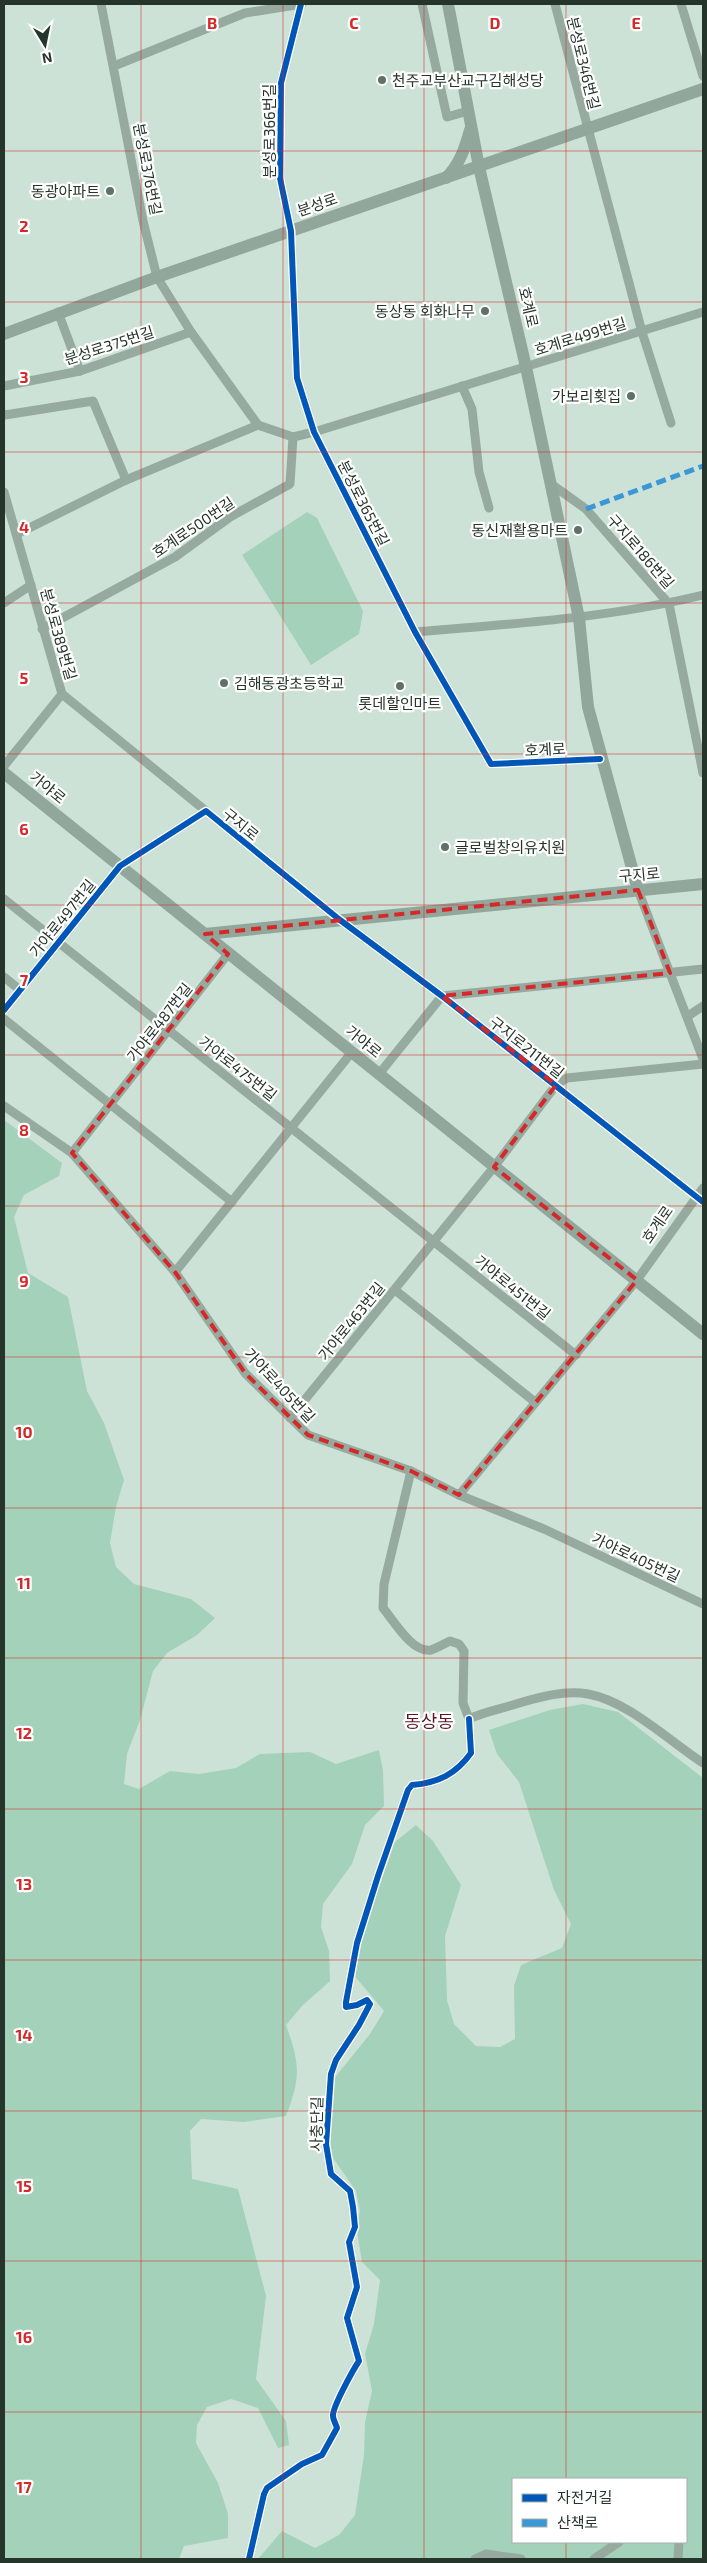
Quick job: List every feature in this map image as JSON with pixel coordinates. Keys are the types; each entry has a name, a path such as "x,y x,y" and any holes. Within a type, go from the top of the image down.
{"main road":[{"name":"호계로","path":"448,4 479,167 526,367 579,618 588,707 600,759 638,890"},
{"name":"분성로","path":"4,334 58,312 291,230 703,89"},
{"path":"446,178 455,169 463,153 471,128"},
{"name":"가야로","path":"4,773 703,1334"},
{"name":"구지로","path":"205,934 703,884"}],"street":[{"name":"분성로376번길","path":"101,4 143,221 157,277"},
{"path":"114,66 202,30 244,8 302,4"},
{"name":"분성로366번길","path":"291,230 280,178 281,83 302,4"},
{"path":"422,4 447,117 468,111"},
{"name":"분성로346번길","path":"555,4 586,130"},
{"path":"681,4 703,76"},
{"path":"586,130 642,332"},
{"name":"분성로365번길","path":"291,230 297,378 314,432 415,632 491,764"},
{"path":"157,277 191,332 258,425 293,437 526,367"},
{"path":"58,312 80,371"},
{"name":"호계로499번길","path":"526,367 703,312"},
{"name":"분성로375번길","path":"4,386 80,371 191,332"},
{"name":"호계로499번길","path":"642,332 671,423"},
{"path":"462,386 472,409 479,472 489,508"},
{"path":"4,414 93,401 126,480"},
{"path":"17,534 126,480 258,425"},
{"name":"호계로500번길","path":"42,628 176,558 230,516 290,484 293,437"},
{"name":"구지로186번길","path":"551,484 586,509 669,604 703,773"},
{"name":"분성로389번길","path":"4,492 62,694 4,766"},
{"path":"4,603 31,585"},
{"path":"415,632 579,618 669,604 703,596"},
{"path":"62,694 206,811"},
{"name":"호계로","path":"491,764 600,759"},
{"name":"구지로","path":"120,866 206,811 340,920"},
{"name":"가야로497번길","path":"4,1010 120,866"},
{"name":"호계로","path":"638,890 703,1059"},
{"name":"가야로497번길","path":"4,898 169,1031"},
{"name":"구지로211번길","path":"340,920 442,996 700,1199"},
{"name":"가야로487번길","path":"72,1153 111,1106 228,954"},
{"name":"구지로211번길","path":"442,996 703,969"},
{"path":"4,977 20,990"},
{"path":"379,1074 442,996"},
{"path":"688,1016 703,1006"},
{"path":"4,1019 232,1202"},
{"name":"가야로475번길","path":"169,1031 290,1127"},
{"path":"175,1272 352,1052"},
{"name":"구지로211번길","path":"494,1167 556,1085 567,1078 703,1064"},
{"name":"가야로405번길","path":"4,1106 72,1153 175,1272 245,1373 308,1435 411,1471 459,1495 544,1529 703,1604"},
{"path":"290,1127 432,1240"},
{"name":"가야로463번길","path":"290,1418 395,1290 432,1240 494,1167"},
{"name":"호계로","path":"637,1280 700,1199 703,1188"},
{"name":"가야로451번길","path":"432,1240 576,1355"},
{"path":"459,1495 637,1280"},
{"path":"395,1290 535,1402"},
{"path":"411,1471 384,1584 383,1608 412,1643 419,1647 430,1650 450,1641 459,1644 464,1651 463,1703 469,1719 540,1697 568,1693 589,1694 640,1718 703,1763"},
{"name":"사충단길","path":"249,2559 267,2488 302,2464 322,2454 337,2428 333,2415 334,2408 342,2396 346,2380 359,2362 347,2318 357,2287 349,2242 355,2227 353,2207 350,2191 331,2174 326,2144 331,2074 336,2060 360,2025 370,2004 367,2000 351,2007 346,2007 357,1943 408,1790 412,1786 428,1784 459,1769 471,1753 469,1719"},
{"path":"594,2559 618,2543"},
{"path":"678,2559 679,2543"},
{"path":"475,2559 486,2554 521,2559"}],"highlighted area":[{"path":"638,890 670,973 442,996 556,1085 494,1167 637,1280 459,1495 411,1471 308,1435 245,1373 175,1272 72,1153 228,954 205,934"}],"green space":[{"path":"307,512 317,518 363,611 359,634 311,665 242,555"},
{"path":"4,1120 62,1163 59,1176 24,1195 14,1217 28,1273 68,1297 87,1391 104,1423 124,1480 116,1507 110,1543 116,1567 134,1584 191,1599 215,1618 197,1635 167,1653 153,1671 140,1720 127,1754 124,1784 139,1789 170,1771 199,1774 236,1768 260,1754 310,1752 336,1764 379,1750 383,1771 384,1806 365,1825 352,1864 323,1904 321,1927 329,1951 330,1981 302,2006 286,2025 294,2050 297,2070 294,2091 286,2116 244,2122 201,2119 190,2131 192,2179 238,2189 266,2296 256,2379 286,2421 289,2445 278,2448 258,2408 231,2399 207,2407 197,2425 196,2443 218,2483 228,2514 228,2538 184,2546 179,2559 4,2559"},
{"path":"583,1704 618,1712 703,1778 703,2559 258,2559 282,2531 315,2548 339,2535 355,2515 364,2455 365,2422 372,2391 365,2354 374,2324 380,2280 362,2262 357,2231 360,2211 356,2191 331,2155 327,2125 328,2086 370,2034 384,2011 353,1974 360,1940 395,1842 416,1825 433,1841 461,1885 445,1936 447,2000 454,2024 476,2046 500,2047 515,2039 514,1986 521,1965 562,1948 571,1924 554,1890 519,1782 497,1754 489,1730 550,1710"}],"marked path":[{"path":"586,509 703,466"}],"cycle path":[{"path":"301,4 281,83 280,178 291,231 297,378 314,432 415,632 491,764 600,759"},
{"path":"4,1010 120,866 206,811 340,920 442,996 703,1202"},
{"path":"249,2559 267,2488 302,2464 322,2455 337,2428 333,2419 336,2405 359,2361 347,2318 357,2287 349,2242 355,2227 353,2207 350,2191 331,2174 326,2144 331,2074 336,2060 370,2004 367,2000 357,2005 346,2007 357,1943 408,1790 412,1785 438,1780 459,1767 471,1753 469,1719"}],"place":[{"name":"천주교부산교구김해성당","path":"382,80"},
{"name":"동광아파트","path":"110,191"},
{"name":"동상동 회화나무","path":"485,311"},
{"name":"가보리횟집","path":"631,396"},
{"name":"동신재활용마트","path":"578,530"},
{"name":"김해동광초등학교","path":"224,683"},
{"name":"롯데할인마트","path":"400,686"},
{"name":"글로벌창의유치원","path":"445,847"}],"district":[{"name":"동상동","path":"429,1721"}]}
